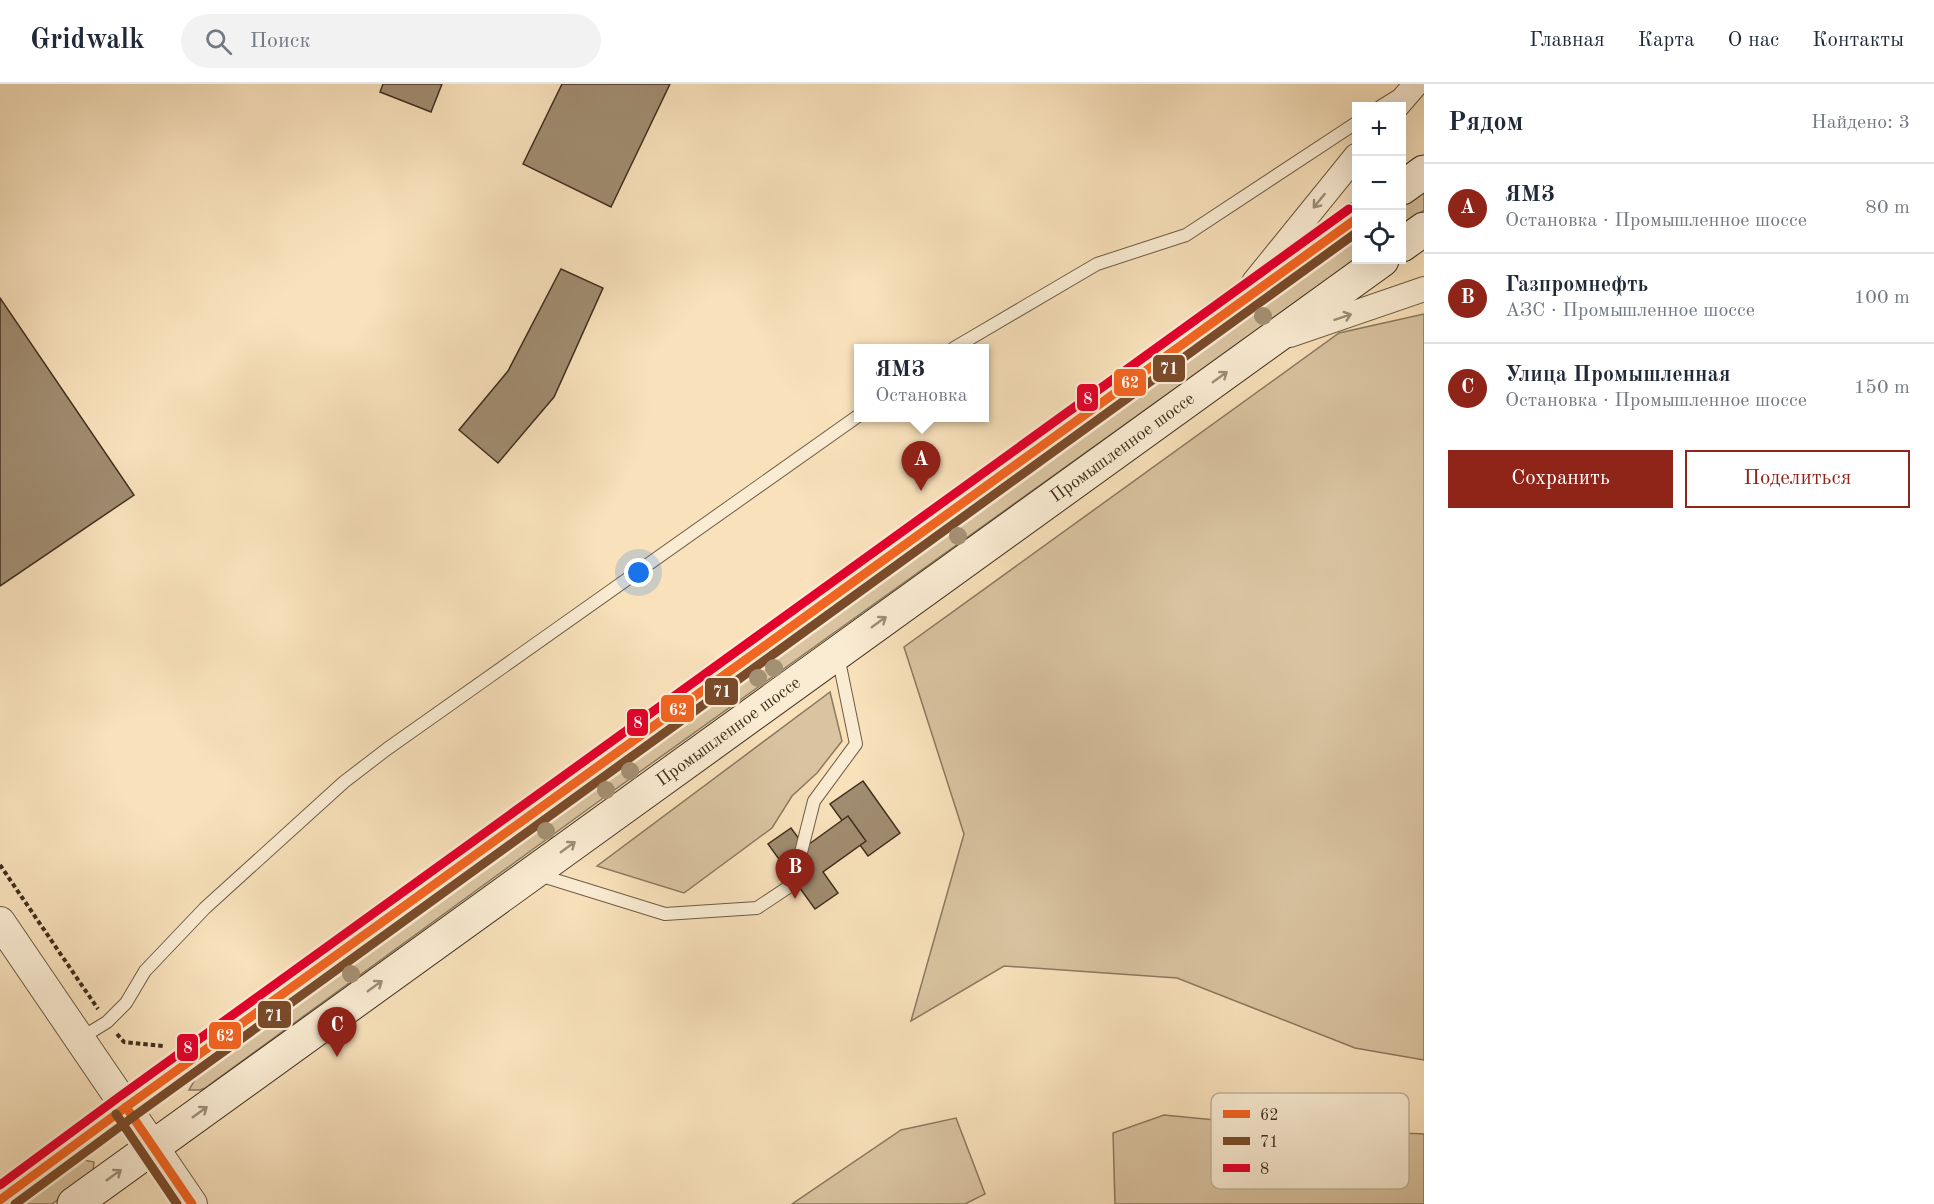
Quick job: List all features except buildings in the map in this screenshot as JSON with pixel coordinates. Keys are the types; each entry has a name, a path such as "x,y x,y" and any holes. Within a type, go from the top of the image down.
{"main road":[{"path":"1406,185 1424,172"},
{"path":"0,1200 1352,222"},
{"path":"1406,242 1424,229"},
{"name":"Промышленное шоссе","path":"74,1204 1377,264"}],"street":[{"path":"1400,102 1415,84"},
{"path":"1235,305 1352,161"},
{"path":"1268,343 1424,289"},
{"path":"0,922 192,1204"}],"lane":[{"path":"1387,102 1415,84"},
{"path":"961,344 1097,264 1186,235 1352,126"},
{"path":"80,1039 107,1022 126,1003 145,971 205,908 344,782 387,748 854,419"},
{"path":"532,873 665,914 758,908 793,884 814,801 856,744 837,653"}],"path":[{"path":"0,865 107,1022 124,1042 169,1046"}],"shaded area":[{"path":"1424,189 1424,210 1406,223 1406,202"},
{"path":"1352,240 1352,262 606,796 205,1088 189,1090 197,1076"},
{"path":"1424,314 1424,1060 1355,1048 1177,978 1004,966 911,1021 964,834 904,647 1339,333"},
{"path":"830,692 842,741 817,773 792,796 772,828 684,893 597,866"},
{"path":"1164,1115 1211,1120 1211,1189 1409,1189 1409,1133 1424,1134 1424,1204 1115,1204 1113,1133"},
{"path":"956,1118 985,1194 965,1204 792,1204 901,1130"},
{"path":"84,1160 94,1162 93,1171 85,1180 52,1204 21,1204 73,1165"}],"transit line":[{"name":"8","path":"0,1185 1349,209"},
{"name":"62","path":"0,1200 1352,222"},
{"name":"71","path":"15,1204 1352,236"},
{"name":"62","path":"126,1107 192,1204"},
{"name":"71","path":"116,1114 177,1204"}],"place":[{"name":"ЯМЗ","path":"921,491"},
{"name":"Газпромнефть","path":"795,899"},
{"name":"Улица Промышленная","path":"337,1057"}]}
